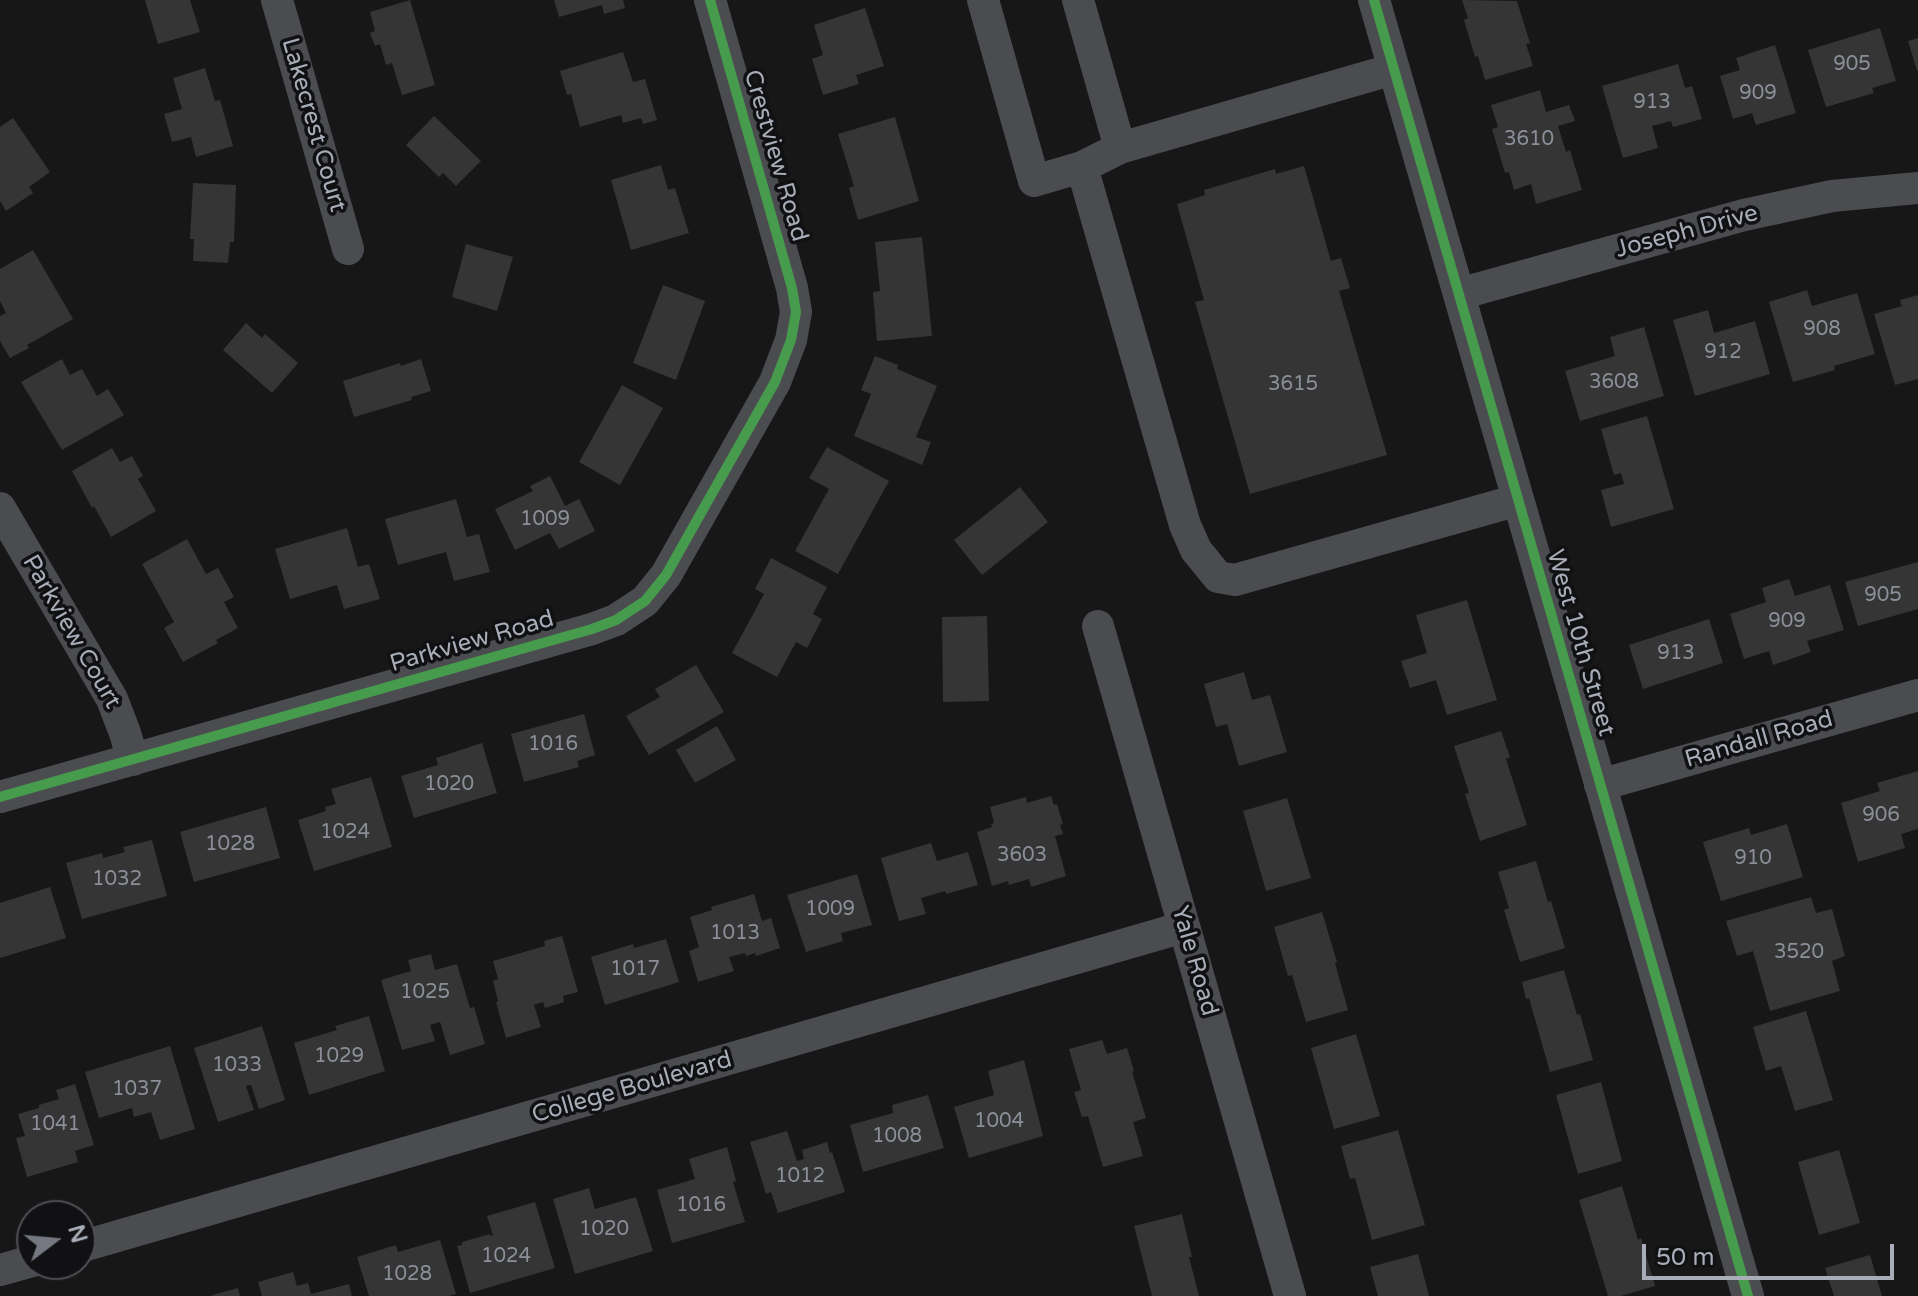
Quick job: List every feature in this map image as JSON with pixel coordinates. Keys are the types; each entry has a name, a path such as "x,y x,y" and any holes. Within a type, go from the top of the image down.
{"street":[{"name":"Lakecrest Court","path":"277,0 348,249"},
{"name":"Crestview Road","path":"710,0 792,288 796,312 794,324"},
{"path":"983,0 1034,181 1082,167 1120,148 1394,69"},
{"path":"1078,0 1120,148"},
{"name":"West 10th Street","path":"1374,0 1748,1296"},
{"path":"1082,167 1185,525 1196,550 1218,577 1235,580 1518,500"},
{"name":"Joseph Drive","path":"1459,294 1744,215 1832,196 1918,188"},
{"name":"Parkview Road","path":"0,797 592,629 636,609 666,575 775,382 794,324"},
{"name":"Parkview Court","path":"0,508 112,699 133,760"},
{"name":"Yale Road","path":"1098,626 1290,1296"},
{"name":"Randall Road","path":"1600,785 1918,695"},
{"name":"College Boulevard","path":"96,1242 1184,927"}],"building":[{"path":"145,0 190,0 200,32 158,44"},
{"path":"410,0 435,85 402,95 392,63 386,65 380,44 375,46 370,33 375,31 370,12"},
{"path":"554,0 623,0 625,8 604,14 602,5 559,17"},
{"path":"1462,0 1517,1 1530,43 1526,44 1533,66 1485,80 1464,20 1468,18"},
{"path":"865,8 884,66 856,75 859,84 823,95 812,59 823,55 814,25"},
{"path":"1880,28 1896,81 1872,88 1874,93 1826,107 1808,50"},
{"path":"1918,38 1918,71 1917,71 1908,41"},
{"path":"1775,45 1796,113 1756,125 1752,113 1733,119 1720,76 1740,70 1736,58"},
{"path":"623,52 633,82 645,79 657,120 643,124 641,118 623,123 621,115 580,127 571,94 567,95 560,71"},
{"path":"1678,64 1685,88 1692,86 1702,119 1673,127 1671,121 1652,126 1658,148 1623,158 1602,86"},
{"path":"205,68 215,101 220,100 233,146 196,157 191,137 172,142 164,114 182,109 173,78"},
{"path":"1540,90 1546,112 1569,105 1575,121 1558,126 1566,152 1570,150 1582,190 1536,204 1531,184 1514,190 1509,172 1505,173 1492,129 1498,127 1491,105"},
{"path":"434,116 481,161 456,186 443,173 439,177 406,145"},
{"path":"895,117 919,201 858,220 849,188 854,186 838,134"},
{"path":"13,118 50,172 29,187 33,193 6,211 0,201 0,127"},
{"path":"661,165 668,190 675,188 689,233 631,250 611,180"},
{"path":"1304,166 1331,261 1341,258 1350,288 1339,291 1387,455 1250,494 1195,302 1204,300 1177,204 1205,195 1204,190 1275,169 1276,174"},
{"path":"193,183 236,185 234,242 230,242 228,263 193,261 194,239 190,239"},
{"path":"922,237 932,336 877,341 873,292 880,291 875,242"},
{"path":"466,244 513,257 497,311 452,297"},
{"path":"33,250 73,319 10,358 0,341 0,316 6,313 0,301 0,269"},
{"path":"663,285 705,301 676,380 633,363"},
{"path":"1807,290 1812,306 1857,293 1875,354 1793,382 1769,302"},
{"path":"1918,295 1918,379 1895,385 1874,314 1902,306 1900,300"},
{"path":"1708,310 1714,333 1755,321 1770,374 1695,396 1673,320"},
{"path":"246,323 262,338 265,334 298,363 272,393 223,350"},
{"path":"1644,327 1664,396 1580,421 1565,371 1615,356 1610,337"},
{"path":"875,356 937,386 916,437 931,442 922,465 854,436 871,394 861,390"},
{"path":"62,359 70,375 82,369 97,396 108,389 124,415 62,450 21,382"},
{"path":"421,359 431,391 411,397 412,400 354,417 343,381"},
{"path":"622,385 663,408 620,485 579,462"},
{"path":"1647,416 1674,509 1611,527 1601,490 1624,484 1621,473 1614,475 1601,429"},
{"path":"827,447 889,481 838,574 795,551 829,489 809,478"},
{"path":"112,448 120,462 132,456 143,476 138,479 156,511 111,537 72,471"},
{"path":"550,476 565,506 579,499 595,531 559,549 550,533 515,550 495,509 533,491 530,486"},
{"path":"1020,487 1048,522 982,575 954,540"},
{"path":"456,499 467,537 479,534 490,572 454,581 446,552 398,565 385,519"},
{"path":"347,528 358,567 369,564 380,599 344,609 337,585 290,599 275,549"},
{"path":"187,539 206,574 218,568 234,597 224,602 238,628 183,662 164,628 174,622 142,564"},
{"path":"771,558 827,587 813,614 822,619 807,648 796,642 777,677 732,653 764,594 755,589"},
{"path":"1918,562 1918,609 1858,626 1845,582"},
{"path":"1789,579 1795,596 1830,585 1844,630 1807,641 1811,652 1773,665 1769,651 1744,659 1730,614 1766,602 1762,588"},
{"path":"1467,600 1497,700 1447,715 1436,680 1410,688 1401,661 1427,653 1416,615"},
{"path":"987,616 989,701 943,702 942,617"},
{"path":"1709,619 1723,663 1643,689 1629,645"},
{"path":"696,665 724,712 649,755 626,716 660,697 655,689"},
{"path":"1244,672 1252,700 1270,695 1287,752 1239,766 1227,724 1216,727 1204,684"},
{"path":"584,714 595,755 577,761 579,767 524,782 511,734"},
{"path":"717,726 736,760 695,783 676,750"},
{"path":"1501,731 1510,757 1506,759 1527,825 1480,841 1454,746"},
{"path":"482,743 497,793 414,818 401,776 438,765 436,758"},
{"path":"1918,771 1918,829 1901,834 1905,848 1858,862 1841,803 1880,791 1877,783"},
{"path":"371,777 392,847 314,871 298,820 326,811 325,807 336,804 331,789"},
{"path":"1051,796 1063,824 1060,825 1063,834 1055,836 1066,876 1031,887 1029,879 992,886 977,832 992,827 990,807 1026,797 1027,803"},
{"path":"1287,798 1311,878 1266,891 1243,811"},
{"path":"266,807 280,858 194,882 180,832"},
{"path":"1787,824 1803,877 1721,901 1703,842 1749,828 1751,835"},
{"path":"152,840 167,896 82,919 66,863 102,853 103,858 125,852 123,847"},
{"path":"931,843 937,861 968,852 978,885 921,898 926,914 899,921 881,858"},
{"path":"1536,861 1565,948 1520,962 1504,910 1509,908 1498,872"},
{"path":"857,874 872,925 841,933 843,941 806,952 787,895"},
{"path":"50,887 66,938 0,958 0,903"},
{"path":"754,894 762,921 771,918 780,948 756,956 755,953 746,956 745,953 729,957 734,971 698,982 689,951 699,947 690,917"},
{"path":"1811,897 1816,913 1832,909 1845,956 1832,961 1840,991 1770,1011 1753,951 1737,956 1726,921"},
{"path":"1322,912 1348,1010 1306,1022 1274,927"},
{"path":"562,936 578,992 563,996 564,1002 545,1008 543,1002 534,1005 541,1027 506,1038 496,1002 493,981 498,979 493,961 545,946 544,941"},
{"path":"666,939 679,982 605,1005 591,957 633,944 634,948"},
{"path":"431,954 435,970 457,964 485,1044 450,1055 440,1022 430,1025 435,1041 402,1050 381,980 411,971 408,960"},
{"path":"1564,970 1593,1060 1550,1072 1522,982"},
{"path":"1806,1011 1833,1100 1795,1111 1781,1066 1766,1071 1753,1027"},
{"path":"369,1016 385,1071 309,1095 294,1043"},
{"path":"262,1026 285,1100 259,1109 251,1085 246,1086 254,1110 218,1122 194,1048"},
{"path":"1356,1034 1380,1116 1334,1129 1311,1048"},
{"path":"1102,1040 1107,1054 1127,1048 1146,1118 1133,1122 1143,1156 1103,1167 1088,1116 1082,1117 1074,1092 1081,1090 1069,1049"},
{"path":"170,1046 195,1129 160,1140 151,1112 134,1117 132,1108 99,1118 85,1072"},
{"path":"1024,1060 1043,1136 969,1158 954,1107 994,1095 988,1071"},
{"path":"1601,1082 1622,1161 1578,1174 1556,1095"},
{"path":"75,1084 94,1145 75,1151 78,1162 27,1177 16,1138 25,1136 18,1114 59,1099 56,1090"},
{"path":"928,1095 944,1148 863,1172 850,1125 893,1113 892,1105"},
{"path":"1398,1130 1425,1225 1372,1240 1355,1178 1350,1179 1341,1146"},
{"path":"787,1131 797,1161 804,1159 802,1150 827,1142 845,1192 778,1213 771,1192 766,1194 750,1142"},
{"path":"727,1147 745,1222 672,1243 657,1190 695,1179 689,1159"},
{"path":"1839,1150 1860,1223 1819,1235 1798,1162"},
{"path":"1622,1186 1655,1286 1621,1296 1608,1296 1579,1200"},
{"path":"589,1188 595,1209 636,1197 653,1251 575,1274 553,1199"},
{"path":"535,1202 555,1268 470,1293 457,1246 493,1235 487,1216"},
{"path":"1182,1214 1199,1296 1152,1296 1134,1226"},
{"path":"440,1240 456,1294 369,1296 357,1257 396,1245 398,1252"},
{"path":"1418,1254 1429,1296 1378,1296 1370,1267"},
{"path":"1870,1255 1882,1296 1834,1296 1825,1268"},
{"path":"293,1272 297,1286 308,1283 311,1294 349,1284 352,1296 262,1296 258,1282"},
{"path":"238,1288 240,1296 212,1296 212,1295"}],"cycle path":[{"path":"0,797 592,629 616,620 645,601 666,575 775,382 791,340 796,312 792,288 710,0"},
{"path":"1374,0 1748,1296"}]}
